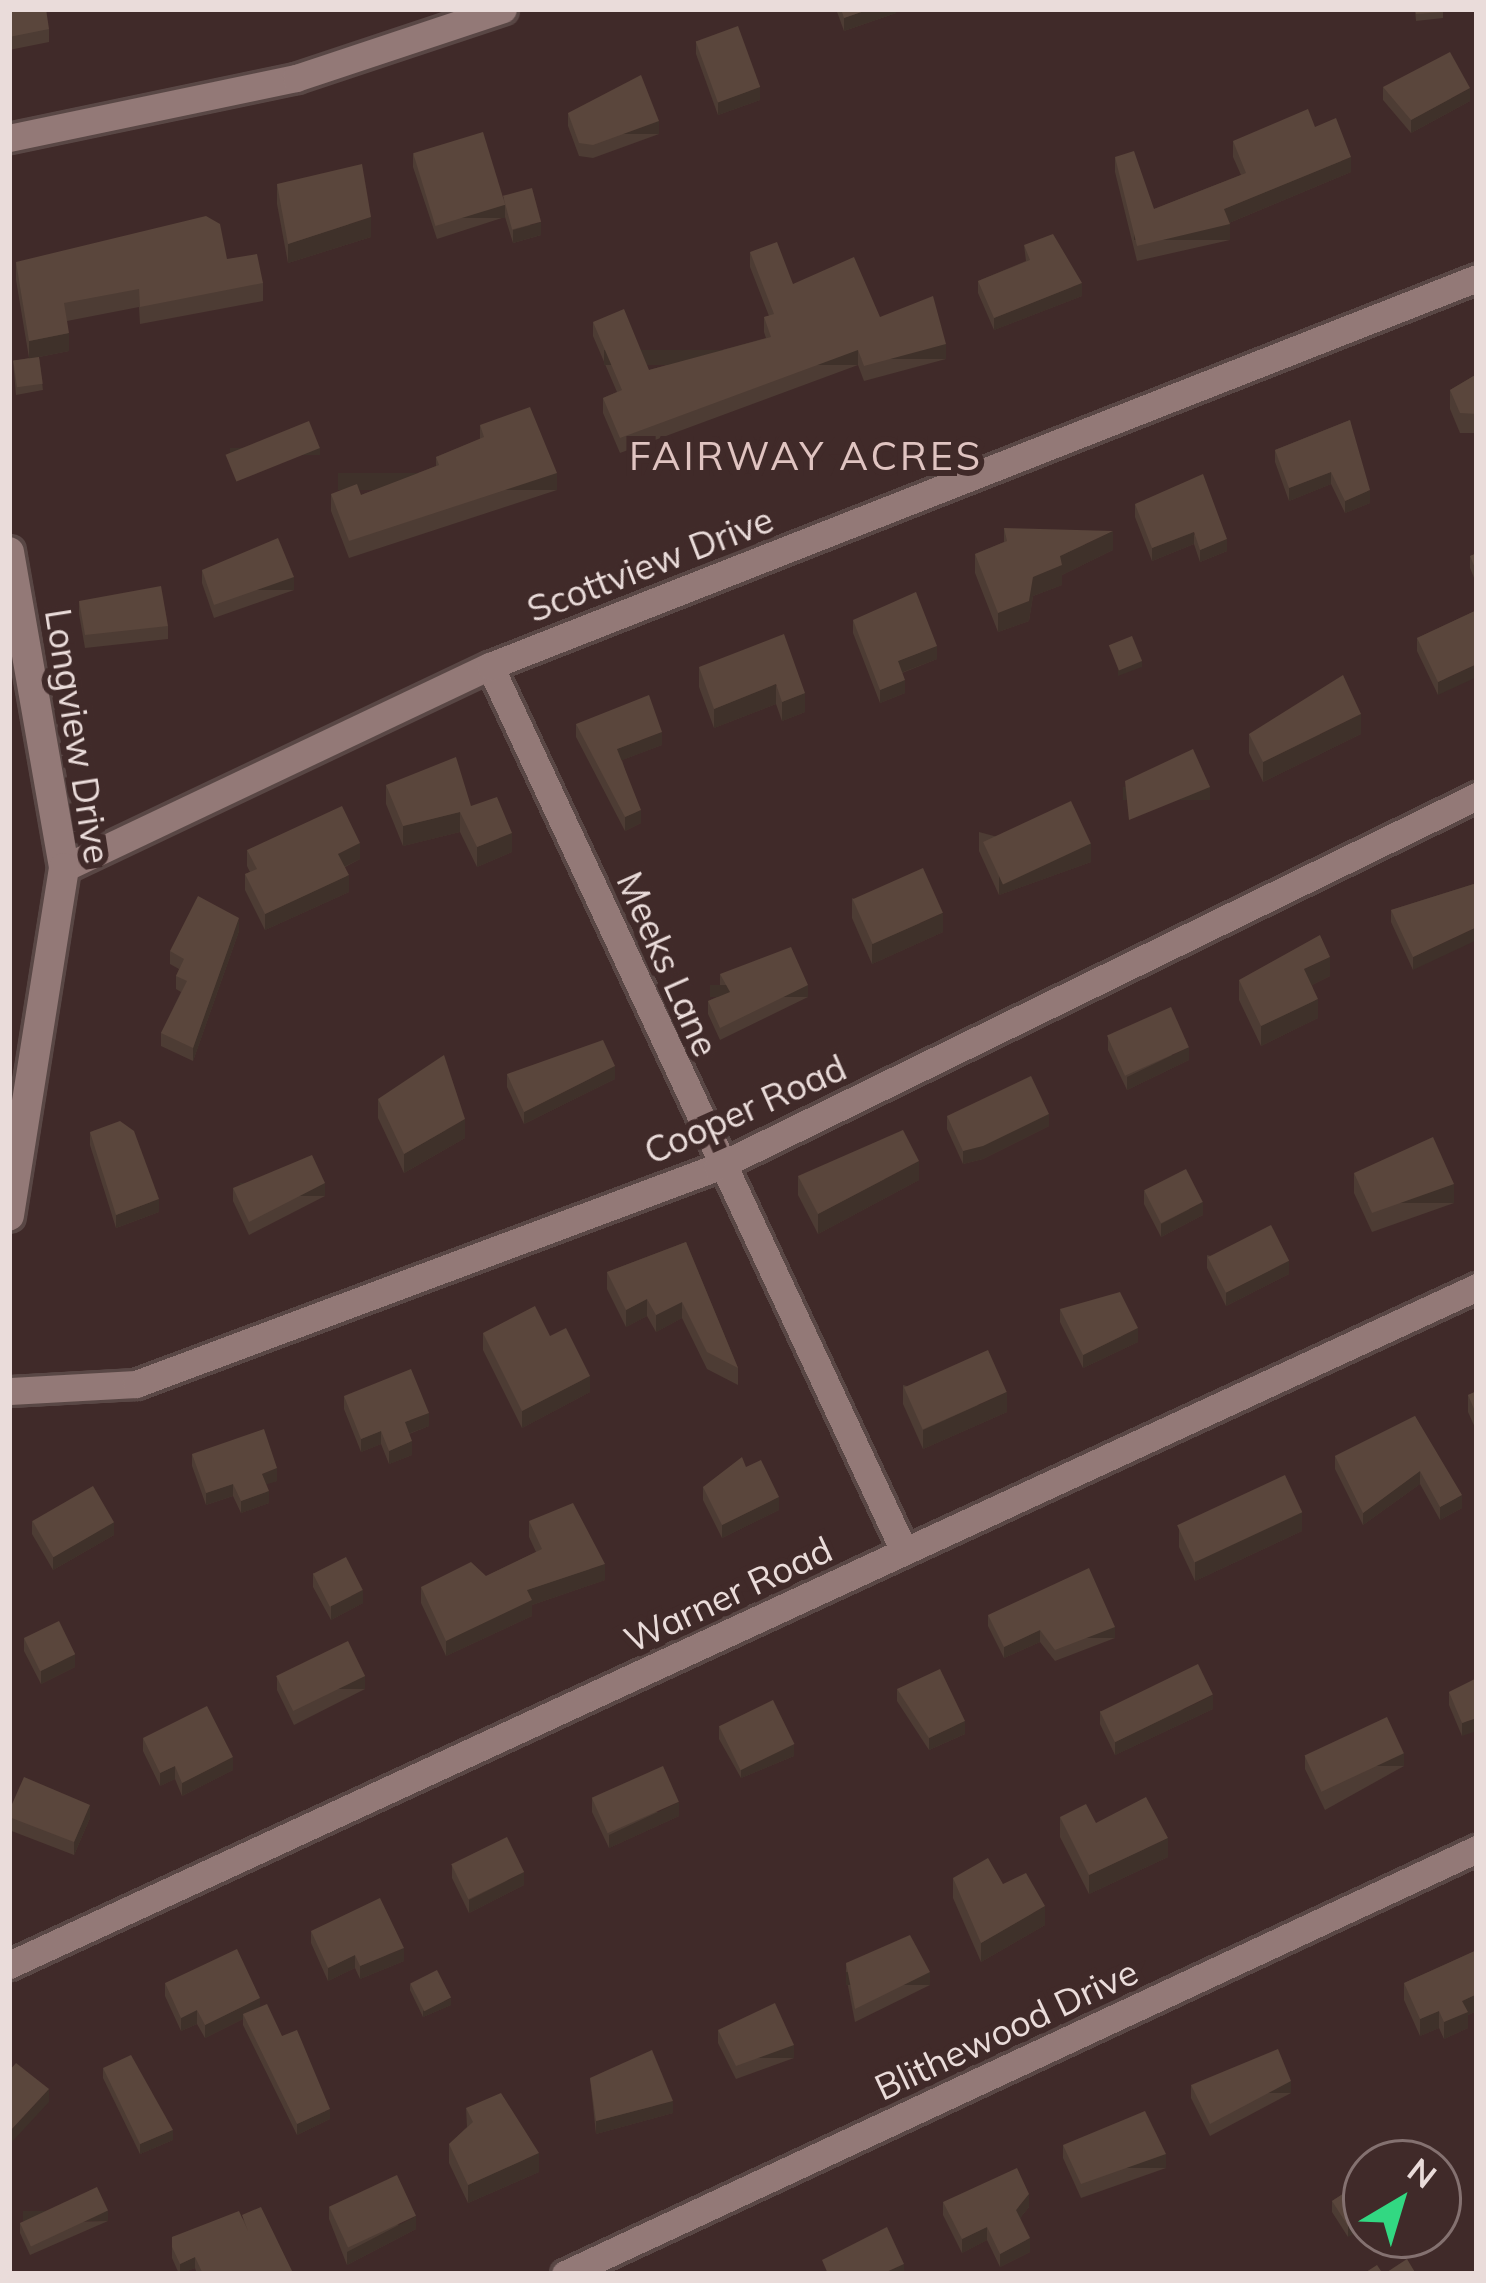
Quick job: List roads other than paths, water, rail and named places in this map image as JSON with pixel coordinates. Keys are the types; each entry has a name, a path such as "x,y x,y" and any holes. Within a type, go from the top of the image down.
{"street":[{"path":"9,138 296,78 503,9"},
{"name":"Scottview Drive","path":"64,868 490,666 1477,278"},
{"name":"Longview Drive","path":"9,552 64,868 9,1216"},
{"name":"Meeks Lane","path":"490,666 717,1167 904,1551"},
{"name":"Cooper Road","path":"9,1391 136,1384 717,1167 1477,796"},
{"name":"Warner Road","path":"9,1965 1477,1287"},
{"name":"Blithewood Drive","path":"565,2274 1477,1849"}],"district":[{"name":"FAIRWAY ACRES","path":"806,456"}]}
